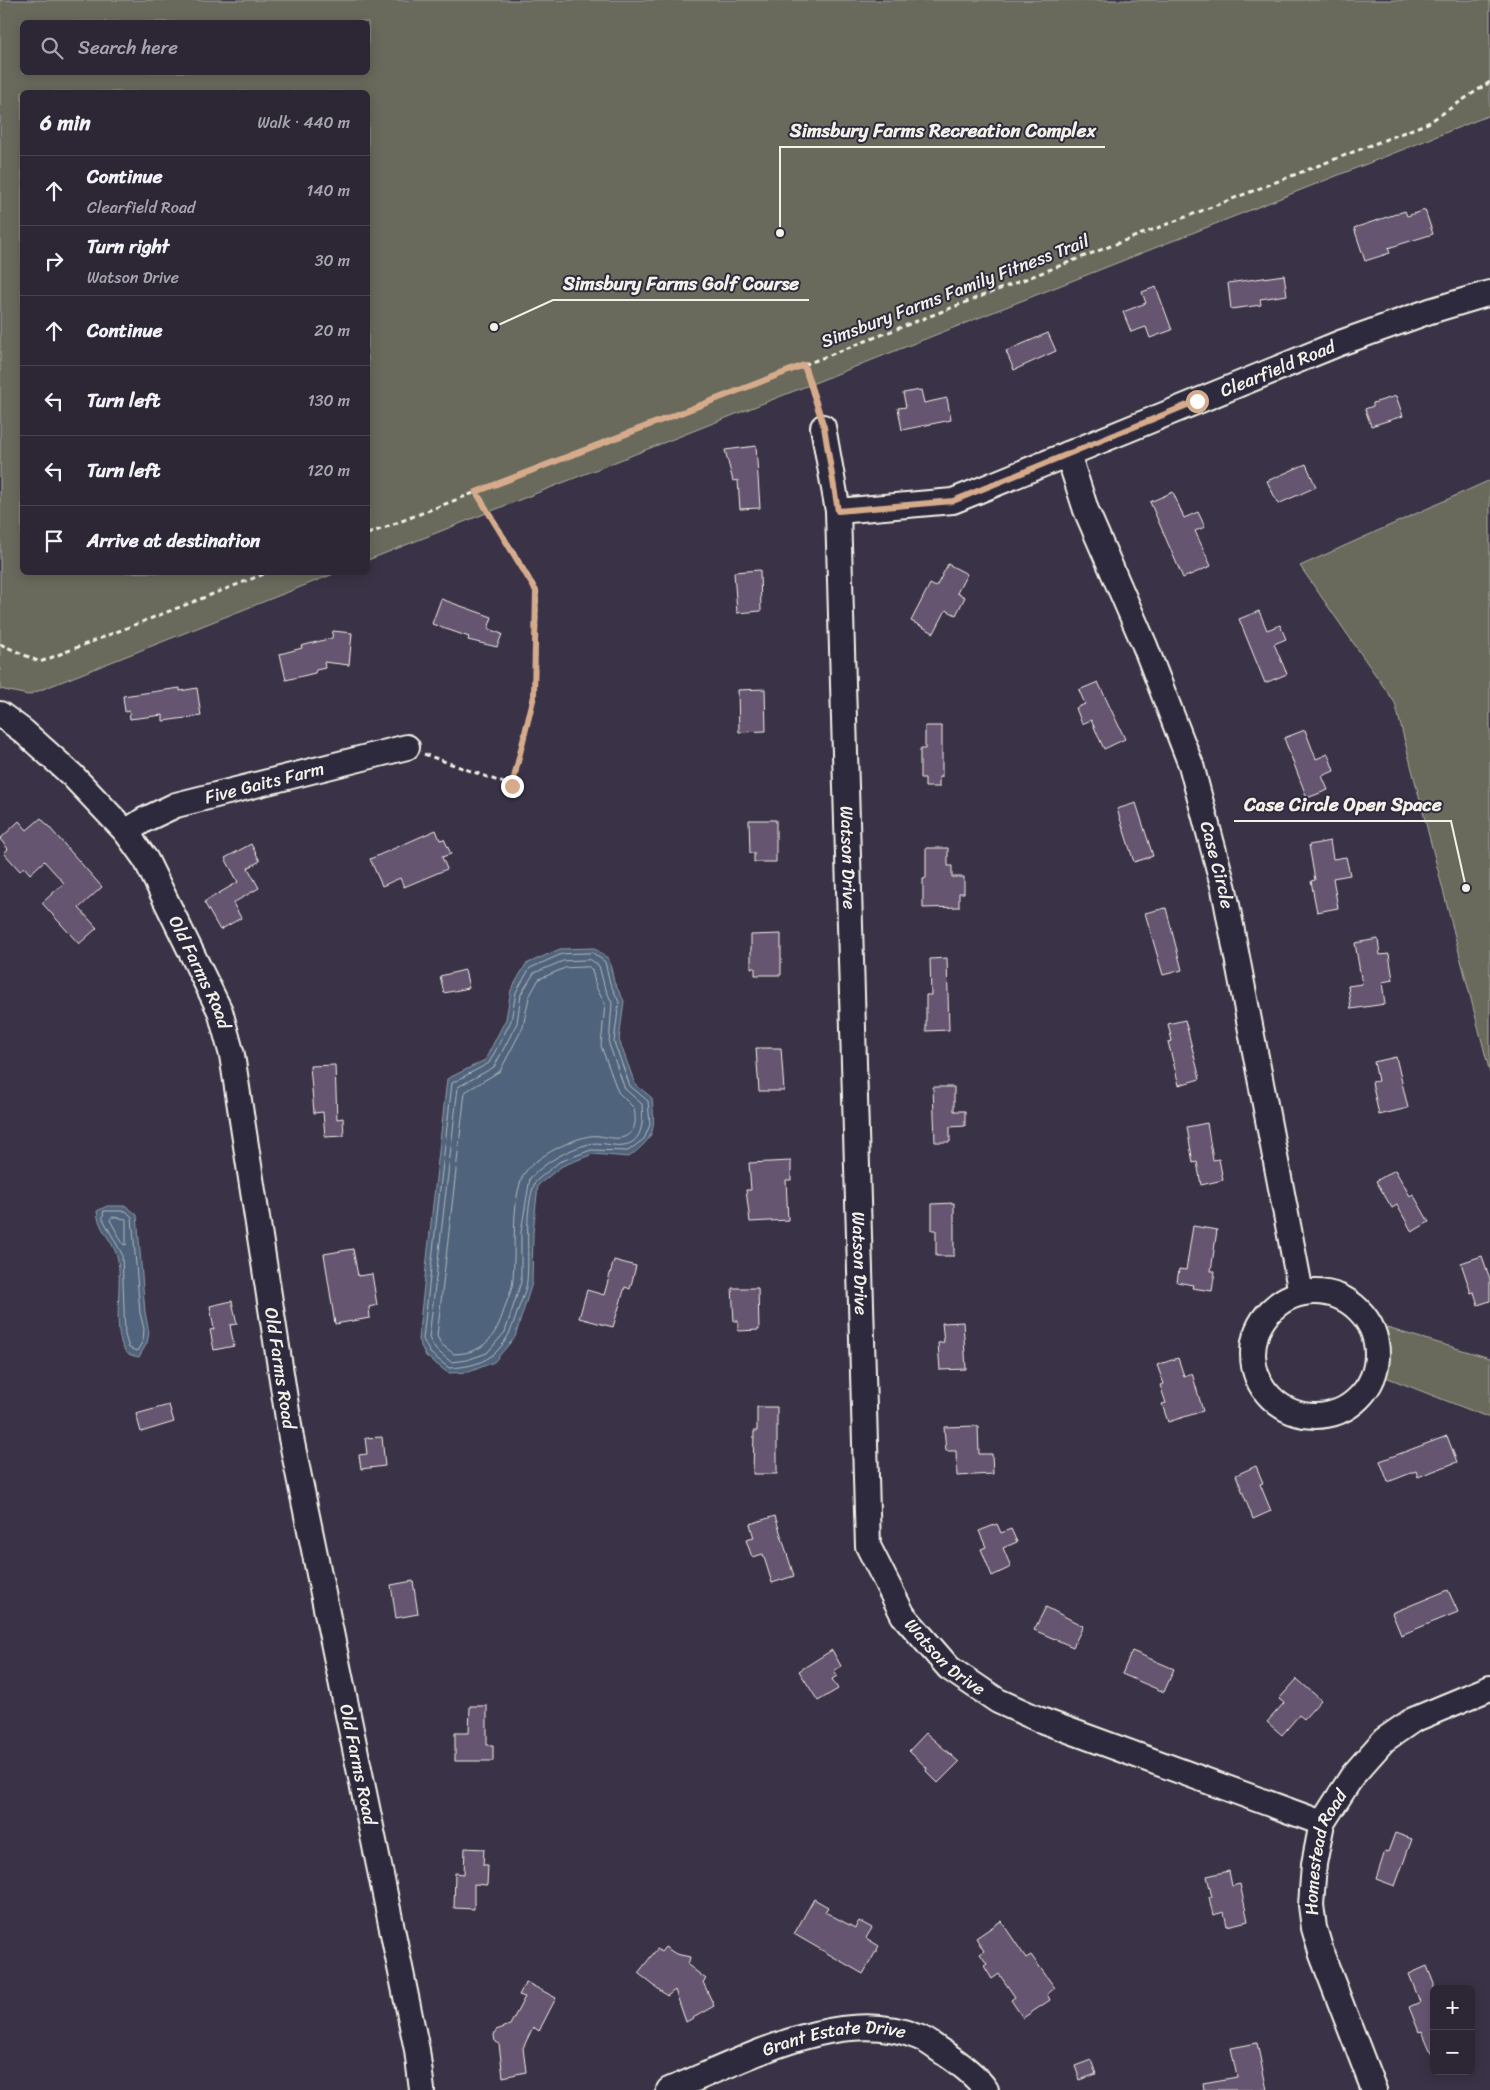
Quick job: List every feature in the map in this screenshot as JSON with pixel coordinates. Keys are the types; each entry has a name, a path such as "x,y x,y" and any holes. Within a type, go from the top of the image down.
{"street":[{"name":"Clearfield Road","path":"838,511 953,501 1340,343 1490,294"},
{"name":"Watson Drive","path":"824,427 838,511 868,1546 903,1615 949,1668 998,1701 1038,1719 1322,1823"},
{"name":"Case Circle","path":"1068,454 1086,510 1145,646 1191,765 1224,889 1301,1293"},
{"name":"Old Farms Road","path":"0,714 23,731 72,775 126,832 146,860 220,1011 232,1054 291,1438 417,2050 422,2090"},
{"name":"Five Gaits Farm","path":"126,832 144,820 176,805 407,747"},
{"path":"1320,1292 1339,1296 1356,1306 1368,1321 1376,1339 1377,1358 1372,1378 1360,1396 1344,1409 1323,1415 1302,1415 1283,1407 1267,1393 1256,1375 1253,1354 1256,1334 1266,1315 1282,1301 1301,1293 1320,1292"},
{"name":"Homestead Road","path":"1374,2090 1322,1955 1314,1928 1311,1905 1314,1864 1322,1823 1353,1774 1384,1740 1413,1720 1490,1688"},
{"name":"Grant Estate Drive","path":"669,2090 814,2034 856,2026 885,2027 919,2037 956,2061 982,2083 986,2090"}],"path":[{"name":"Simsbury Farms Family Fitness Trail","path":"370,533 1428,123 1490,82"},
{"path":"804,365 824,427"},
{"path":"407,747 512,786 534,696 536,591 476,492"},
{"path":"0,644 40,662 261,575"}],"green space":[{"path":"0,0 1490,0 1490,115 370,559 370,90 20,90 20,575 331,575 28,695 0,689"},
{"path":"1488,481 1490,483 1490,1073 1395,703 1300,566"},
{"path":"1380,1326 1490,1358 1490,1418 1378,1374 1385,1350"}],"water":[{"path":"594,948 609,959 614,982 624,1001 619,1040 635,1084 652,1098 652,1132 644,1144 629,1157 593,1154 562,1166 538,1185 533,1233 532,1283 515,1337 494,1362 469,1372 448,1373 426,1356 418,1340 447,1079 485,1060 506,1019 511,990 526,964 560,949"},
{"path":"107,1206 126,1206 137,1215 145,1312 149,1333 147,1343 139,1357 126,1352 121,1342 118,1318 119,1266 112,1244 102,1229 97,1211"}],"building":[{"path":"1425,210 1433,234 1388,248 1390,253 1365,261 1354,228 1405,211 1407,216"},
{"path":"1284,275 1287,295 1260,299 1261,305 1231,309 1228,283"},
{"path":"1156,287 1172,330 1150,338 1146,327 1131,332 1123,312 1146,303 1142,292"},
{"path":"1048,333 1056,351 1014,370 1006,351"},
{"path":"921,390 924,403 947,398 951,420 902,430 898,408 906,407 903,393"},
{"path":"1396,396 1403,416 1371,426 1365,409 1373,406 1373,403"},
{"path":"756,446 760,508 740,509 738,480 733,481 725,450"},
{"path":"1306,464 1316,487 1278,504 1267,481"},
{"path":"1173,492 1184,518 1198,512 1205,527 1195,531 1211,566 1183,578 1150,502"},
{"path":"948,564 967,574 957,593 965,597 956,615 946,610 934,633 911,621 930,584 936,587"},
{"path":"760,570 761,611 737,613 734,572"},
{"path":"441,599 492,617 488,629 502,634 497,647 468,640 469,637 432,624"},
{"path":"1259,611 1267,630 1280,625 1286,639 1274,644 1287,674 1265,683 1239,619"},
{"path":"333,631 352,633 349,665 324,662 325,668 316,670 315,673 286,680 280,654 332,638"},
{"path":"1098,682 1125,739 1104,749 1091,720 1082,724 1076,708 1085,704 1079,690"},
{"path":"180,688 180,691 197,688 201,716 163,721 163,715 130,719 129,711 125,712 123,696"},
{"path":"765,689 766,731 739,732 738,690"},
{"path":"925,726 942,726 942,777 939,777 939,787 925,787 925,778 920,778 920,749 925,749"},
{"path":"1305,730 1316,759 1328,754 1334,771 1322,776 1328,790 1307,798 1284,738"},
{"path":"1136,803 1153,856 1134,862 1117,809"},
{"path":"41,818 102,887 79,908 97,928 79,944 42,903 64,883 44,861 30,874 24,867 20,871 4,853 8,849 0,839 19,821 27,830"},
{"path":"749,820 776,820 776,862 754,862 754,853 750,853"},
{"path":"436,830 440,840 444,839 451,854 442,857 447,869 404,887 400,878 382,886 370,859"},
{"path":"1330,841 1333,859 1346,857 1350,875 1333,878 1338,908 1317,912 1311,881 1315,880 1309,845"},
{"path":"251,844 260,861 248,868 259,888 233,903 241,918 220,930 204,902 238,882 225,858"},
{"path":"926,848 948,848 948,866 952,866 952,877 964,877 964,893 959,893 959,907 923,908"},
{"path":"1166,908 1182,970 1163,975 1145,913"},
{"path":"781,934 781,975 755,975 755,968 751,968 751,935"},
{"path":"1378,939 1380,955 1389,954 1393,980 1382,982 1385,1004 1351,1009 1348,986 1362,984 1355,943"},
{"path":"947,958 949,1030 926,1031 926,995 931,995 930,959"},
{"path":"465,970 469,988 444,993 440,976"},
{"path":"1185,1020 1200,1079 1179,1085 1168,1042 1172,1041 1168,1024"},
{"path":"756,1048 781,1048 784,1091 759,1091"},
{"path":"1396,1057 1408,1108 1379,1115 1372,1082 1378,1081 1374,1062"},
{"path":"335,1065 337,1119 343,1118 344,1136 325,1137 323,1112 314,1113 310,1066"},
{"path":"933,1087 954,1087 954,1111 965,1111 965,1126 950,1127 950,1142 935,1142"},
{"path":"1207,1123 1213,1160 1219,1159 1223,1180 1201,1185 1197,1162 1193,1163 1187,1127"},
{"path":"791,1161 791,1180 786,1180 788,1220 750,1222 746,1190 751,1190 749,1163"},
{"path":"1395,1170 1410,1196 1413,1194 1429,1222 1412,1232 1397,1205 1392,1208 1376,1181"},
{"path":"954,1203 954,1256 936,1256 936,1230 932,1230 932,1204"},
{"path":"1193,1226 1217,1230 1211,1271 1215,1271 1212,1291 1192,1288 1193,1285 1177,1282 1179,1269 1186,1270"},
{"path":"353,1249 358,1276 372,1274 377,1305 369,1307 370,1318 335,1324 324,1254"},
{"path":"1482,1256 1490,1279 1490,1301 1478,1305 1474,1292 1471,1293 1461,1263"},
{"path":"614,1260 636,1266 630,1289 625,1287 613,1327 579,1318 587,1290 604,1295"},
{"path":"732,1288 758,1288 759,1330 738,1331 738,1321 734,1321"},
{"path":"232,1301 237,1324 230,1325 234,1346 214,1350 210,1330 214,1329 210,1306"},
{"path":"963,1322 966,1369 940,1370 938,1343 944,1342 942,1323"},
{"path":"1178,1358 1184,1376 1192,1373 1203,1411 1168,1422 1162,1404 1166,1403 1160,1385 1164,1384 1157,1365"},
{"path":"169,1405 174,1422 141,1432 136,1414"},
{"path":"757,1407 777,1407 777,1474 753,1474 754,1431 757,1431"},
{"path":"978,1426 979,1454 992,1454 993,1474 957,1476 956,1451 946,1451 944,1427"},
{"path":"1447,1436 1457,1462 1418,1477 1416,1471 1388,1482 1380,1461"},
{"path":"382,1437 385,1466 361,1469 359,1455 367,1454 365,1438"},
{"path":"1256,1466 1263,1483 1260,1484 1271,1511 1253,1519 1236,1475"},
{"path":"775,1516 794,1576 772,1583 763,1554 752,1557 746,1540 754,1538 750,1524"},
{"path":"997,1524 1001,1533 1011,1529 1017,1542 1003,1548 1011,1567 992,1576 981,1549 986,1547 979,1531"},
{"path":"413,1581 418,1614 396,1618 391,1585"},
{"path":"1448,1590 1458,1612 1401,1635 1392,1613"},
{"path":"1046,1607 1083,1626 1073,1647 1034,1630"},
{"path":"832,1650 841,1666 834,1671 837,1676 832,1679 838,1689 818,1701 799,1671"},
{"path":"1132,1651 1174,1669 1164,1692 1122,1674"},
{"path":"1297,1679 1321,1700 1304,1719 1299,1715 1282,1735 1267,1722 1284,1703 1279,1699"},
{"path":"470,1706 487,1706 487,1745 493,1745 493,1761 455,1761 455,1733 469,1733"},
{"path":"926,1733 959,1762 938,1783 926,1771 927,1768 909,1751"},
{"path":"1395,1833 1412,1839 1395,1886 1376,1879 1385,1851 1388,1852"},
{"path":"465,1848 484,1849 483,1865 488,1865 487,1885 474,1884 474,1909 454,1908 455,1873 464,1874"},
{"path":"1229,1871 1232,1886 1240,1884 1248,1921 1227,1926 1224,1912 1213,1915 1209,1897 1212,1897 1207,1876"},
{"path":"814,1899 828,1907 825,1912 855,1928 859,1921 872,1928 866,1938 879,1946 863,1974 794,1934"},
{"path":"1001,1921 1026,1958 1031,1955 1055,1988 1047,1994 1050,2000 1023,2018 1011,2000 1015,1997 999,1974 992,1979 984,1966 987,1964 980,1954 984,1951 976,1938"},
{"path":"665,1947 676,1954 690,1957 688,1965 706,1979 703,1982 714,2006 686,2022 675,1990 667,1996 638,1973 657,1949 661,1952"},
{"path":"1427,1966 1434,1984 1430,1985 1430,2050 1422,2031 1419,2032 1409,2007 1420,2002 1409,1974"},
{"path":"526,1982 556,1998 539,2031 533,2027 523,2048 526,2072 503,2077 499,2044 495,2042 494,2035 496,2030 510,2025 525,1997 519,1995"},
{"path":"1257,2043 1267,2090 1204,2090 1203,2083 1237,2077 1231,2048"},
{"path":"1091,2060 1096,2074 1080,2080 1075,2066"}],"place":[{"name":"Simsbury Farms Recreation Complex","path":"780,233"},
{"name":"Simsbury Farms Golf Course","path":"494,327"},
{"name":"Case Circle Open Space","path":"1466,888"}],"route":[{"path":"512,786 534,696 536,591 476,492 804,365 824,427 838,511 953,501 1197,401"}]}
